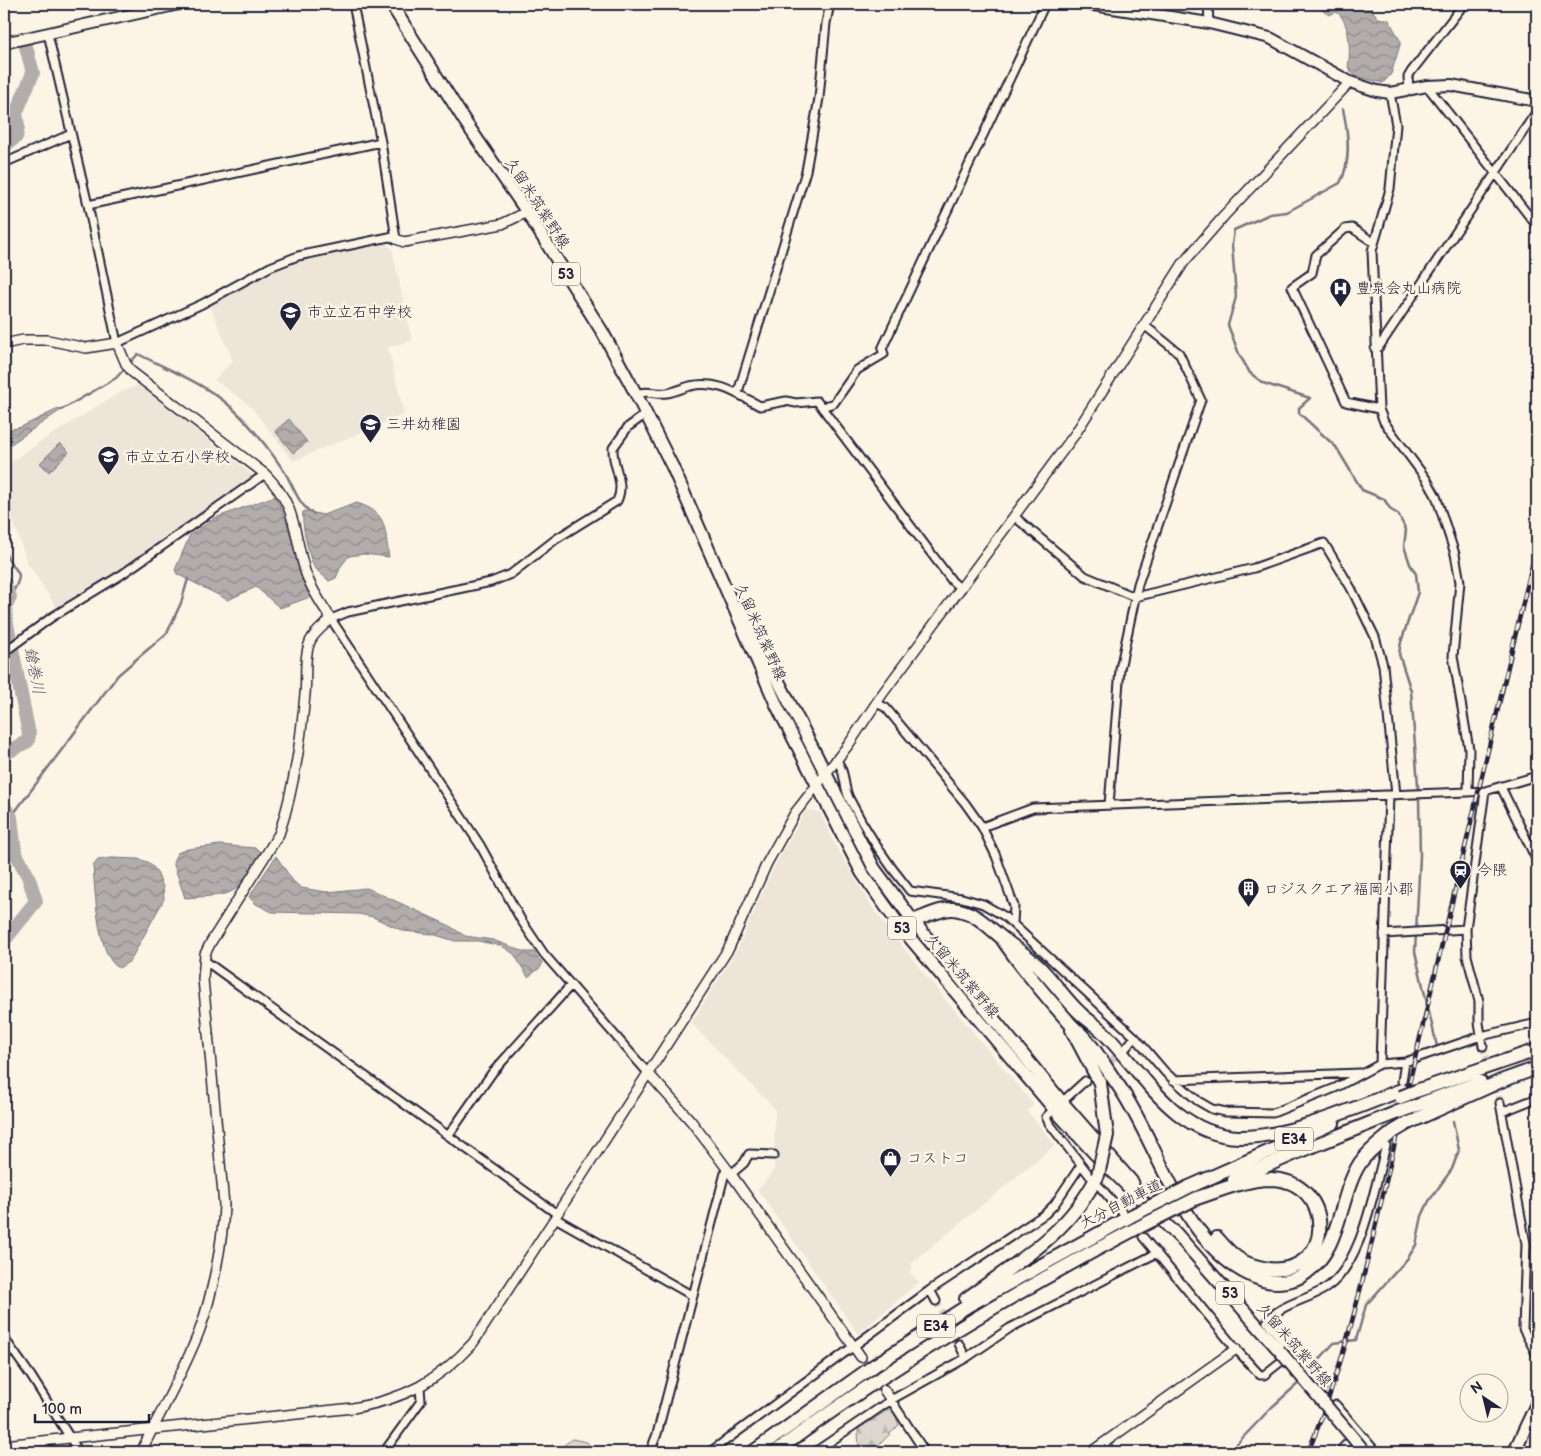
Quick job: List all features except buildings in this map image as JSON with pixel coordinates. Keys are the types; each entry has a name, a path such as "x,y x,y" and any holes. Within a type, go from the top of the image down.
{"highway":[{"path":"899,925 914,922 937,912 954,909 983,921 1001,938 1036,964 1080,1013 1105,1034 1154,1093 1182,1117 1208,1130 1239,1137 1276,1132 1334,1116 1402,1089"},
{"path":"1001,938 1025,973 1087,1041 1127,1098 1168,1181 1199,1229 1226,1260 1248,1275 1271,1282 1289,1280 1305,1274 1318,1262 1329,1246 1349,1185 1370,1150 1408,1123 1501,1081 1537,1068"},
{"path":"1080,1013 1137,1101 1174,1177 1210,1231 1237,1258 1256,1267 1279,1270 1298,1265 1310,1254 1320,1238 1320,1218 1311,1198 1294,1184 1272,1179 1243,1183 1197,1198"},
{"path":"875,1365 1054,1234 1083,1204 1096,1179 1107,1135 1100,1083 1069,1023"},
{"name":"大分自動車道","path":"752,1452 875,1365 969,1305 1126,1214 1402,1089 1416,1088 1537,1050"},
{"name":"大分自動車道","path":"775,1452 858,1393 978,1316 1141,1232 1197,1198 1298,1152 1398,1112 1537,1064"}],"main road":[{"path":"4,43 178,4"},
{"name":"久留米筑紫野線","path":"391,4 466,124 527,212 603,333 636,394 672,468 777,706 862,873 899,925 1120,1179 1179,1237 1280,1350 1366,1452"},
{"path":"1087,4 1209,23 1270,38 1350,82 1390,93 1427,86 1451,85 1537,100"},
{"name":"久留米筑紫野線","path":"712,560 767,656 825,776 874,868 1058,1106"},
{"path":"1514,1452 1537,1403"}],"street":[{"path":"353,4 381,142 396,239"},
{"path":"738,392 806,171 819,98 826,23 830,4"},
{"path":"822,407 834,403 857,370 884,354 882,349 1045,4"},
{"path":"1208,4 1209,23"},
{"path":"1409,89 1408,78 1411,72 1464,4"},
{"path":"48,34 88,205 117,343 126,364 132,372 265,474 277,486 289,505 306,573 331,618 480,845 520,920 544,954 691,1121 729,1171 861,1357"},
{"path":"4,1445 72,1440 354,1408 385,1402 420,1387 457,1361 473,1343 729,948 778,842 816,785 825,776 1075,434 1177,272 1196,248 1350,82"},
{"path":"1427,86 1537,226"},
{"path":"1390,93 1396,125 1390,189 1373,242 1375,349 1379,409 1384,422 1436,496 1455,554 1460,582 1453,656 1469,749 1468,792"},
{"path":"1375,349 1379,347 1537,111"},
{"path":"4,163 72,134"},
{"path":"88,205 381,142"},
{"path":"4,344 23,340 48,340 86,348 117,343 202,304 270,267 298,256 389,237 404,242 502,224 527,212"},
{"path":"1373,242 1352,228 1345,229 1316,254 1312,272 1292,287 1346,402 1379,409"},
{"path":"1109,805 1120,669 1135,596 1202,400 1179,354 1144,325"},
{"path":"636,394 650,391 666,394 690,386 705,385 738,392 760,406 786,401 796,403 812,400 822,407 952,581 961,588"},
{"path":"141,1452 199,1332 213,1276 223,1220 224,1205 202,979 204,960 210,942 279,834 286,816 305,695 308,649 312,638 331,618 348,612 491,582 511,574 556,539 617,501 621,492 621,484 613,448 628,427 646,414"},
{"path":"4,652 52,617 122,575 265,474"},
{"path":"1015,517 1085,576 1135,596 1254,568 1324,543 1351,588 1375,637 1383,665 1392,795 1384,934 1380,1064"},
{"path":"877,703 886,708 965,803 982,827 996,856 1014,906 1013,924"},
{"path":"836,759 845,775 844,786 868,835 887,863 910,891 918,894 949,895 983,904 1013,924 1135,1037 1173,1080 1198,1101 1212,1109 1256,1114 1273,1113 1336,1088 1380,1064 1405,1062 1481,1036 1537,1024"},
{"path":"982,827 1033,808 1485,791 1537,776"},
{"path":"1501,786 1537,861"},
{"path":"1483,1046 1479,1001 1467,956 1466,929 1485,791"},
{"path":"1384,934 1466,929"},
{"path":"204,960 556,1216 693,1296"},
{"path":"448,1136 492,1073 571,985"},
{"path":"1125,1049 1135,1037"},
{"path":"1402,1089 1405,1062"},
{"path":"1173,1080 1361,1073"},
{"path":"1085,1081 1046,1117 1048,1123 1081,1164 1126,1214"},
{"path":"1502,1112 1537,1098"},
{"path":"1500,1104 1526,1244 1523,1329 1537,1355"},
{"path":"1322,1388 1267,1322 1278,1311 1314,1295 1340,1277 1358,1244 1386,1146"},
{"path":"650,1452 657,1434 693,1296 729,1171 744,1163 749,1154 774,1155"},
{"path":"710,1452 854,1348 930,1290 1045,1214 1054,1205 1081,1164"},
{"path":"1141,1232 1236,1349 1260,1375 1264,1375 1292,1352"},
{"path":"815,1452 891,1400 966,1358 1010,1328 1157,1253"},
{"path":"930,1290 936,1301"},
{"path":"4,1338 79,1452"},
{"path":"959,1344 966,1358"},
{"path":"1092,1452 1236,1349"},
{"path":"384,1452 421,1401 420,1387"},
{"path":"884,1390 925,1452"},
{"path":"1336,1405 1376,1452"},
{"path":"1339,1452 1359,1432"}],"shaded area":[{"path":"384,242 392,249 412,341 388,347 404,414 293,461 252,408 214,380 233,361 209,303 291,260"},
{"path":"139,385 253,475 249,481 132,565 57,608 27,562 4,494 4,467 43,440 121,392"},
{"path":"806,810 820,812 834,843 872,907 920,969 1034,1105 1027,1111 1055,1145 912,1263 912,1269 909,1272 919,1282 858,1334 758,1190 774,1169 775,1109 691,1023 738,948 774,867"}],"green space":[{"path":"889,1409 895,1413 899,1425 872,1452 859,1452 858,1429"},
{"path":"572,1439 587,1442 594,1452 560,1452 559,1449"}],"water":[{"path":"1313,4 1371,4 1372,10 1378,18 1389,20 1401,42 1391,74 1383,83 1355,76 1348,67 1349,45 1347,29 1341,16 1336,12 1329,15"},
{"path":"58,409 61,410 11,444 4,446 4,431 21,427"},
{"path":"289,419 307,442 293,453 275,431"},
{"path":"60,443 69,452 49,472 40,463"},
{"path":"275,496 286,520 300,572 310,597 280,608 256,587 228,600 177,574 175,570 190,535 215,518"},
{"path":"357,503 367,507 380,517 385,530 389,557 364,554 349,556 341,566 336,578 329,581 314,567 312,562 304,531 303,512 323,515"},
{"path":"220,845 255,848 263,853 246,878 233,891 215,896 185,898 173,862 177,853 188,849"},
{"path":"276,856 293,881 301,888 327,892 367,888 448,925 465,936 493,940 525,952 536,952 536,956 542,962 541,967 528,977 514,954 502,946 478,941 455,941 432,934 403,931 373,917 359,914 272,912 256,904 249,897"},
{"path":"111,858 138,859 148,862 156,870 163,887 164,899 130,961 119,968 106,951 98,922 93,866 98,860"}],"waterway":[{"name":"鎗巻川","path":"4,146 16,137 18,127 16,113 33,73 25,43"},
{"path":"1343,109 1348,156 1340,183 1287,212 1270,214 1234,230 1232,245 1236,297 1228,325 1239,354 1250,373 1263,383 1310,398 1299,408 1299,413 1336,447 1362,490 1384,499 1391,510 1398,514 1406,530 1404,546 1410,564 1416,574 1418,592 1401,642 1399,654 1411,691 1419,799 1420,856 1415,952 1439,1055"},
{"path":"61,410 116,378 138,354 198,384 221,398 231,407 266,446 284,471 300,501 314,514"},
{"path":"4,551 19,575 16,587 10,597"},
{"path":"11,817 118,675 167,633 181,603 188,579"},
{"name":"鎗巻川","path":"4,583 10,597 5,606 6,619 29,734 28,741 4,754"},
{"name":"鎗巻川","path":"4,806 11,817 15,852 28,876 36,901 4,941"},
{"path":"1309,1371 1334,1343 1356,1340 1366,1305 1408,1258 1416,1245 1422,1216 1429,1201 1452,1169 1459,1150 1453,1121"},
{"path":"1229,1452 1272,1407 1301,1381"}],"tunnel":[{"path":"1483,1046 1500,1103"},
{"path":"1085,1081 1123,1051"},
{"path":"1389,1134 1399,1093"},
{"path":"936,1301 959,1344"},
{"path":"861,1357 884,1390"}],"railway":[{"path":"1308,1452 1337,1374 1360,1291 1537,544"}],"place":[{"name":"豊泉会丸山病院","path":"1340,307"},
{"name":"市立立石中学校","path":"291,331"},
{"name":"三井幼稚園","path":"370,443"},
{"name":"市立立石小学校","path":"109,476"},
{"name":"今隈","path":"1461,889"},
{"name":"ロジスクエア福岡小郡","path":"1248,908"},
{"name":"コストコ","path":"891,1177"}]}
